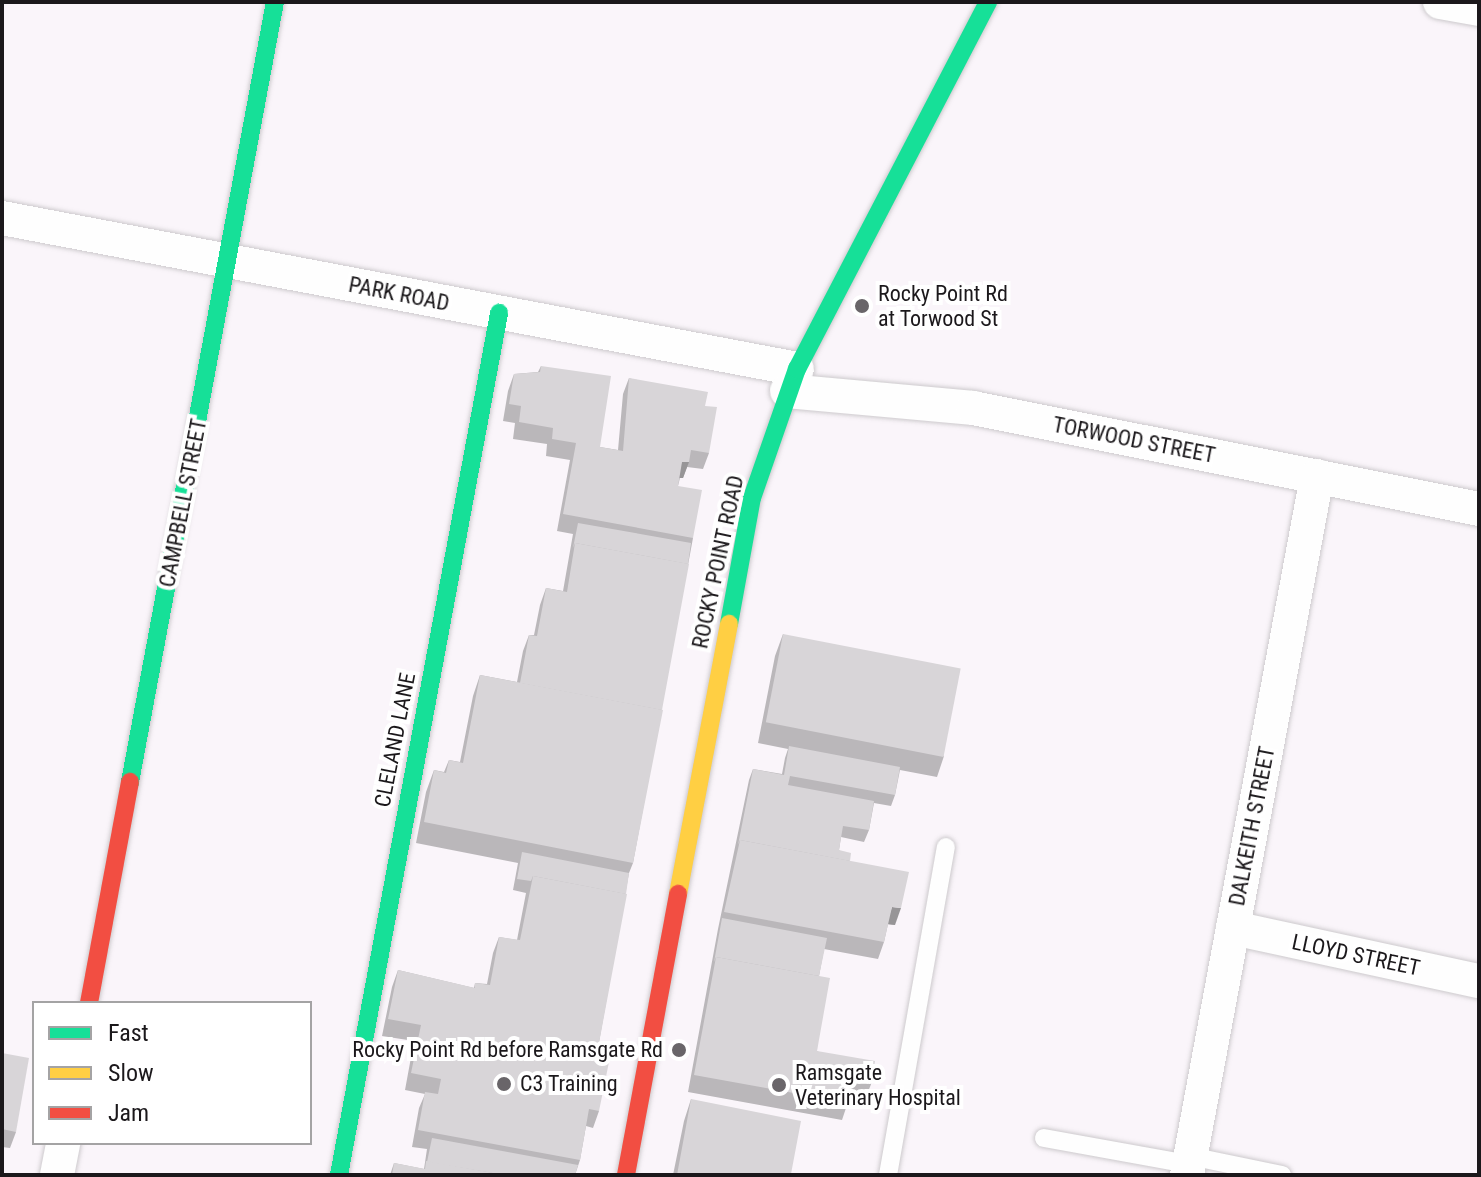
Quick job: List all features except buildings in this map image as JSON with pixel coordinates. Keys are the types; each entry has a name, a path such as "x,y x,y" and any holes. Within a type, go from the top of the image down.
{"street":[{"name":"CAMPBELL STREET","path":"89,1001 275,2"},
{"name":"ROCKY POINT ROAD","path":"626,1175 752,498 792,380 988,2"},
{"path":"1440,2 1479,9"},
{"name":"PARK ROAD","path":"2,218 499,313 792,380"},
{"name":"CLELAND LANE","path":"339,1175 499,313"},
{"name":"TORWOOD STREET","path":"792,380 973,408 1479,509"},
{"name":"DALKEITH STREET","path":"1189,1165 1317,476"},
{"name":"LLOYD STREET","path":"1233,928 1479,981"},
{"path":"57,1175 63,1145"}],"lane":[{"path":"888,1175 946,847"},
{"path":"1044,1138 1189,1165 1282,1175"}],"traffic: fast":[{"path":"130,782 275,2"},
{"path":"729,624 752,498 797,369 988,2"},
{"path":"339,1175 499,313"}],"traffic: slow":[{"path":"678,894 729,624"}],"traffic: jam":[{"path":"89,1001 130,782"},
{"path":"626,1175 678,894"}],"place":[{"name":"Rocky Point Rd at Torwood St","path":"862,306"},
{"name":"Rocky Point Rd before Ramsgate Rd","path":"679,1050"},
{"name":"C3 Training","path":"504,1084"},
{"name":"Ramsgate Veterinary Hospital","path":"779,1085"}]}
